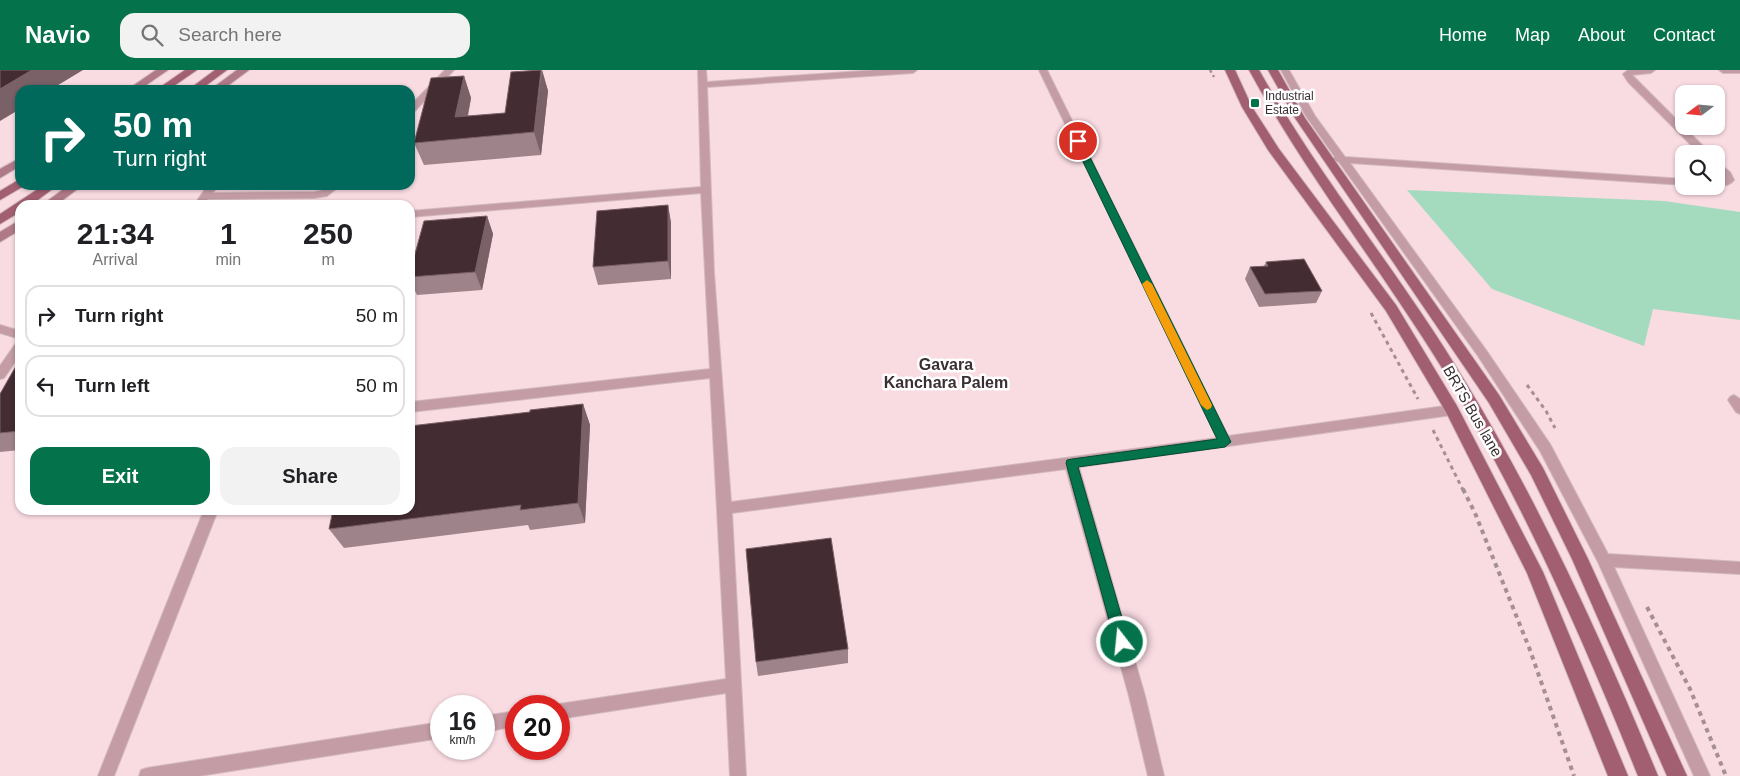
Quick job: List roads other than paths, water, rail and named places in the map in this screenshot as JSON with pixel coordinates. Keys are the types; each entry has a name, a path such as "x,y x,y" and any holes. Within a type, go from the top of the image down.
{"main road":[{"path":"170,85 192,70"},
{"path":"200,85 222,70"},
{"path":"1230,70 1247,107 1274,150 1391,308 1452,410 1535,572 1618,776"},
{"name":"BRTS Bus lane","path":"1254,70 1271,103 1331,196 1402,294 1465,395 1564,581 1648,776"},
{"path":"1273,70 1300,118 1336,159 1494,399 1537,472 1580,559 1677,776"},
{"path":"0,196 15,186"},
{"path":"31,200 45,190"},
{"path":"0,220 15,211"}],"street":[{"path":"140,85 163,70"},
{"path":"224,85 244,70"},
{"path":"0,174 15,164"},
{"path":"55,200 70,190"},
{"path":"0,238 15,228"}],"lane":[{"path":"415,106 450,70"},
{"path":"702,70 706,190 725,508 738,776"},
{"path":"702,84 913,70"},
{"path":"1043,70 1225,442"},
{"path":"1285,70 1336,159 1482,353 1545,448 1604,560 1702,776"},
{"path":"1652,70 1632,71 1627,74 1630,80 1697,145"},
{"path":"1723,70 1740,70"},
{"path":"1336,159 1675,182"},
{"path":"1725,172 1729,180 1725,182"},
{"path":"202,200 314,195 323,194 329,190"},
{"path":"415,214 706,190"},
{"path":"0,329 15,334"},
{"path":"0,375 15,353"},
{"path":"415,406 716,373"},
{"path":"725,508 1072,463 1452,410"},
{"path":"1072,463 1138,696 1156,776"},
{"path":"106,776 209,515"},
{"path":"1604,560 1740,568"},
{"path":"570,710 733,685"},
{"path":"147,776 430,732"}],"place":[{"name":"Industrial Estate","path":"1255,103"}],"district":[{"name":"Gavara Kanchara Palem","path":"946,373"}]}
